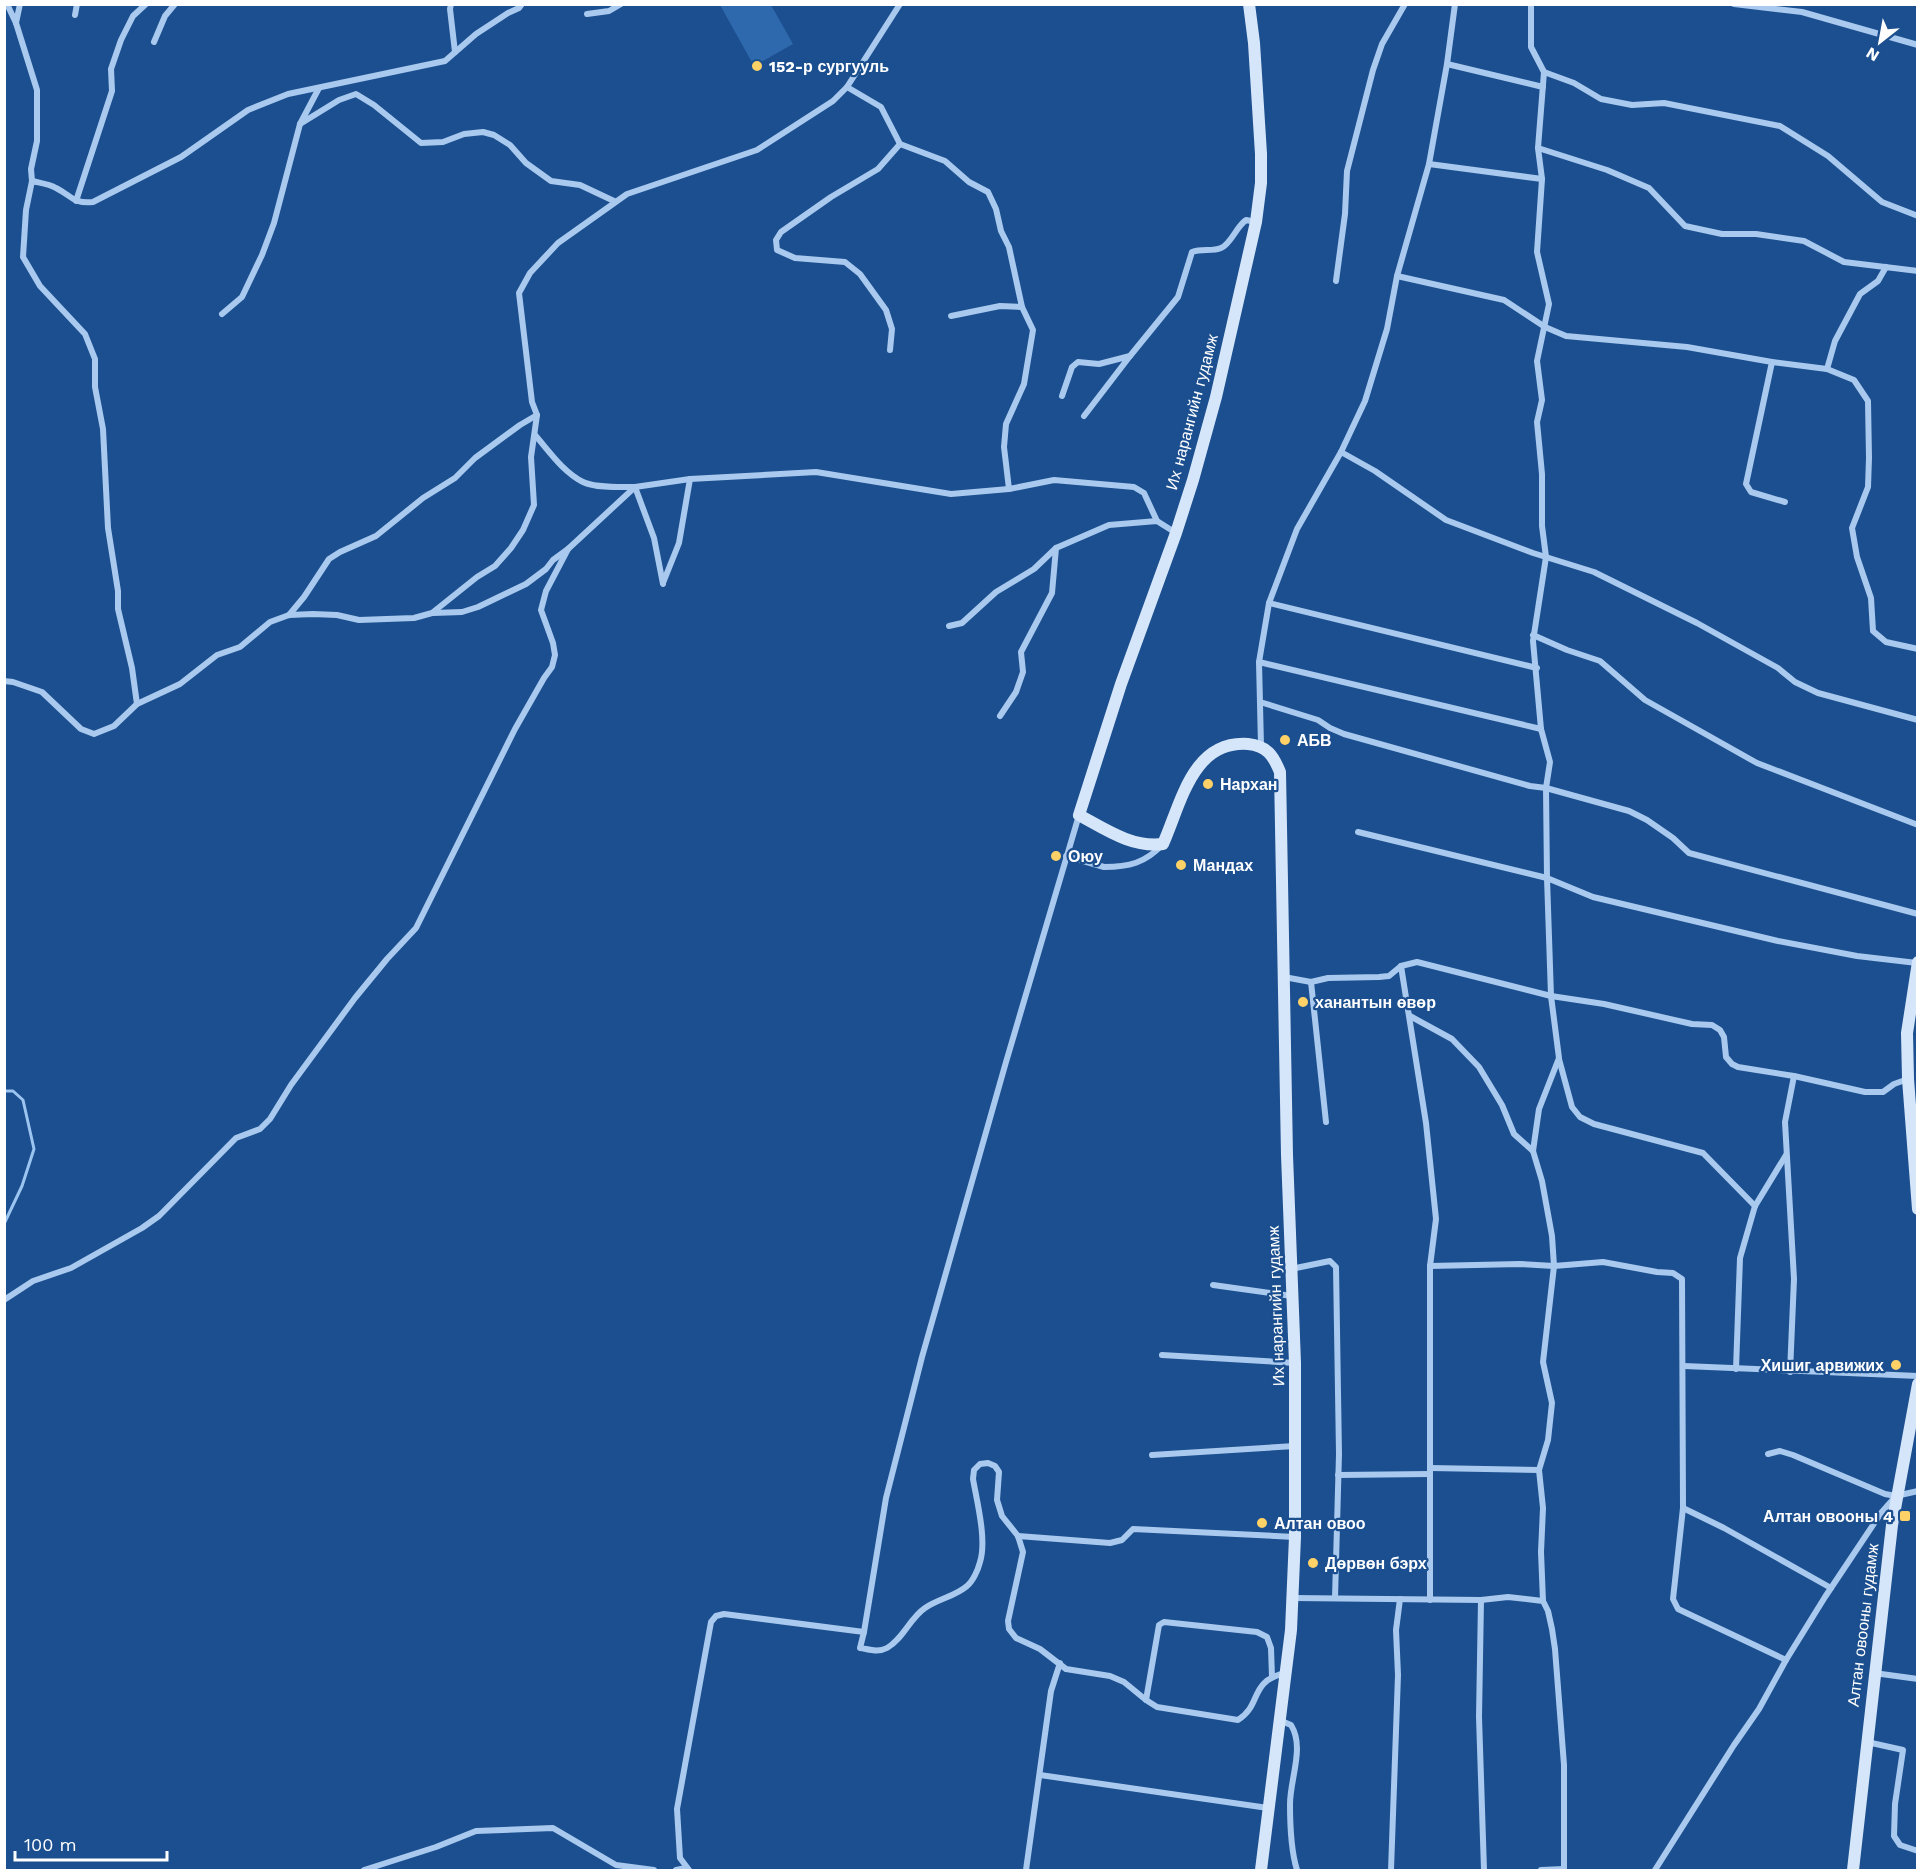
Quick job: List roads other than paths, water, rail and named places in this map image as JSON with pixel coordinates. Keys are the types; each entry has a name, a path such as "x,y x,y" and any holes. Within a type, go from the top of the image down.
{"main road":[{"name":"Их нарангийн гудамж","path":"1079,815 1121,684 1176,533 1216,397 1256,222 1261,183 1261,154 1249,4"},
{"path":"1079,815 1120,837 1149,846 1163,844 1193,773 1204,759 1226,745 1261,746"},
{"name":"Их нарангийн гудамж","path":"1261,746 1269,750 1280,772 1283,977 1296,1446 1293,1598 1286,1673 1261,1870"},
{"path":"1917,963 1908,1079 1917,1209"},
{"name":"Алтан овооны гудамж","path":"1853,1870 1896,1496 1917,1384"}],"street":[{"path":"7,4 16,23 37,90 37,141 26,210 23,257 40,286 85,334 95,359 95,387 103,429 107,519 111,551 117,572 118,609 132,668 137,704"},
{"path":"16,23 20,4"},
{"path":"75,15 77,4"},
{"path":"76,201 112,91 111,69 133,16 146,4"},
{"path":"154,42 165,16 175,4"},
{"path":"451,4 455,52"},
{"path":"508,13 510,4"},
{"path":"32,181 59,189 70,199 82,203 93,202 181,157 248,110 288,94 445,61 476,34 522,4"},
{"path":"587,14 609,11 621,4"},
{"path":"432,613 477,577 495,566 523,530 534,505 531,458 537,415 532,402 519,293 530,273 558,243 614,201 627,194 757,150 833,101 847,87 900,4"},
{"path":"1336,281 1344,224 1347,171 1382,44 1405,4"},
{"path":"1261,746 1259,662 1269,603 1297,529 1341,452 1365,401 1387,329 1397,276 1429,164 1455,4"},
{"path":"1531,4 1531,47 1544,72 1538,148 1542,179 1537,252 1549,304 1537,361 1542,400 1537,422 1542,474 1542,526 1546,557 1533,635 1541,729 1550,762 1546,788 1547,878 1551,996 1559,1058 1572,1107 1580,1117 1594,1124 1702,1153 1755,1206"},
{"path":"1734,4 1802,12 1917,45"},
{"path":"1447,64 1543,87"},
{"path":"1544,72 1574,84 1601,99 1632,105 1664,103 1779,126 1828,156 1882,202 1917,216"},
{"path":"847,87 880,106 900,144 945,161 969,182 988,192 996,208 1001,231 1009,247 1022,306 1033,330 1024,384 1006,424 1004,447 1009,489"},
{"path":"222,314 242,297 262,255 274,223 300,124 319,88"},
{"path":"300,124 339,100 356,94 374,105 422,143 443,142 464,134 483,132 494,135 510,145 526,163 551,181 580,185 614,201"},
{"path":"890,350 892,328 886,310 860,274 845,262 795,258 777,250 776,240 781,232 796,221 878,169 900,144"},
{"path":"1538,148 1607,170 1648,188 1685,226 1722,234 1756,234 1804,241 1844,262 1917,271"},
{"path":"1429,164 1542,179"},
{"path":"1084,416 1178,297 1192,252 1199,249 1218,249 1226,245 1239,225 1246,220 1256,222"},
{"path":"1827,369 1835,341 1860,294 1878,281 1886,267"},
{"path":"1397,276 1504,300 1545,327 1566,336 1687,347 1827,369 1854,380 1868,401 1868,487 1852,528 1857,557 1871,598 1873,631 1886,642 1917,649"},
{"path":"951,316 1000,306 1022,306"},
{"path":"1062,396 1072,368 1077,362 1099,364 1130,356"},
{"path":"1772,362 1746,484 1751,492 1785,502"},
{"path":"288,615 304,597 329,559 376,536 423,498 455,478 475,458 537,415"},
{"path":"535,435 560,464 583,482 608,486 635,487 690,479 816,472 951,495 1009,489 1054,480 1134,487 1144,493 1157,520 1176,533"},
{"path":"1341,452 1375,471 1446,520 1594,572 1697,623 1778,668 1795,682 1818,693 1917,720"},
{"path":"635,487 654,538 663,584 679,543 690,479"},
{"path":"4,681 42,692 81,729 94,734 114,726 137,704 180,684 218,655 240,647 270,622 288,615 336,615 359,620 414,618 432,613 462,612 478,607 526,584 546,569 553,560 635,487"},
{"path":"949,626 962,623 996,592 1034,569 1056,548 1109,525 1157,520"},
{"path":"1000,716 1016,692 1023,672 1021,652 1052,593 1056,548"},
{"path":"4,1300 33,1281 71,1268 142,1228 159,1216 236,1138 260,1129 270,1119 291,1085 356,998 387,959 416,928 515,729 552,667 555,655 542,610 546,591 568,549"},
{"path":"1269,603 1515,665 1537,668"},
{"path":"1533,635 1600,661 1645,700 1756,763 1917,825"},
{"path":"1259,662 1541,729"},
{"path":"1260,702 1318,720 1330,729 1344,734 1629,811 1673,838 1689,853 1917,914"},
{"path":"1079,815 919,1367 886,1498 860,1648 876,1651 887,1648 902,1634 915,1616 926,1607 967,1586 976,1573 981,1559 982,1544 974,1470 980,1464 988,1463 995,1466 999,1472 997,1500 1002,1516 1018,1536 1023,1552 1008,1621 1009,1629 1016,1638 1040,1648 1066,1669 1110,1676 1124,1682 1157,1707 1238,1720 1245,1715 1264,1682 1286,1673"},
{"path":"1358,832 1547,878 1593,897 1778,941 1857,956 1917,963"},
{"path":"1066,856 1110,867 1130,864 1150,857 1163,844"},
{"path":"1283,977 1311,982 1328,978 1355,979 1389,976 1401,966 1417,962 1551,996 1604,1004 1692,1024 1712,1025 1720,1030 1724,1037 1726,1057 1738,1067 1794,1076 1865,1092 1883,1092 1894,1084 1908,1079"},
{"path":"1401,966 1426,1123 1436,1219 1430,1266 1430,1600"},
{"path":"1311,982 1326,1122"},
{"path":"1410,1016 1452,1039 1479,1067 1502,1105 1514,1134 1533,1151"},
{"path":"1541,1870 1564,1870 1564,1765 1555,1649 1548,1611 1543,1601 1541,1552 1544,1508 1539,1470 1548,1440 1552,1403 1543,1362 1554,1266 1546,1203 1533,1151 1539,1110 1559,1058"},
{"path":"1790,1372 1794,1280 1785,1122 1794,1076"},
{"path":"1736,1369 1740,1258 1755,1206 1786,1154"},
{"path":"1291,1269 1330,1261 1336,1267 1338,1475 1335,1598"},
{"path":"1430,1266 1520,1264 1554,1266 1603,1262 1673,1273 1682,1278 1683,1508 1673,1599 1678,1609 1786,1660"},
{"path":"1213,1285 1292,1296"},
{"path":"1162,1354 1295,1363"},
{"path":"1684,1366 1917,1376"},
{"path":"1152,1455 1296,1446"},
{"path":"1768,1454 1780,1451 1787,1453 1885,1494 1896,1496 1917,1491"},
{"path":"1338,1475 1539,1470"},
{"path":"1655,1870 1734,1744 1759,1709 1786,1660 1831,1588 1881,1513 1896,1496"},
{"path":"1683,1508 1724,1528 1831,1588"},
{"path":"1018,1536 1110,1543 1122,1540 1133,1529 1295,1538"},
{"path":"1293,1598 1481,1600 1508,1597 1543,1601"},
{"path":"1391,1870 1398,1675 1396,1637 1400,1599"},
{"path":"1481,1600 1479,1717 1484,1870"},
{"path":"688,1869 680,1858 677,1809 711,1622 716,1616 724,1614 864,1632"},
{"path":"1146,1700 1159,1625 1164,1622 1257,1632 1268,1637 1271,1647 1272,1677"},
{"path":"1026,1870 1051,1690 1060,1663"},
{"path":"1874,1673 1917,1679"},
{"path":"1279,1720 1291,1725 1297,1744 1290,1803 1294,1859 1297,1870"},
{"path":"1866,1742 1903,1750 1895,1804 1894,1836 1900,1845 1917,1851"},
{"path":"1040,1775 1268,1808"},
{"path":"364,1870 425,1851 476,1831 554,1828 616,1865 654,1870"},
{"path":"676,1870 688,1869"}],"waterway":[{"path":"4,1091 13,1091 23,1100 34,1149 22,1186 4,1224"}],"place":[{"name":"152-р сургууль","path":"757,66"},
{"name":"АБВ","path":"1285,740"},
{"name":"Нархан","path":"1208,784"},
{"name":"Оюу","path":"1056,856"},
{"name":"Мандах","path":"1181,865"},
{"name":"ханантын өвөр","path":"1303,1002"},
{"name":"Хишиг арвижих","path":"1896,1365"},
{"name":"Алтан овооны 4","path":"1905,1516"},
{"name":"Алтан овоо","path":"1262,1523"},
{"name":"Дөрвөн бэрх","path":"1313,1563"}]}
